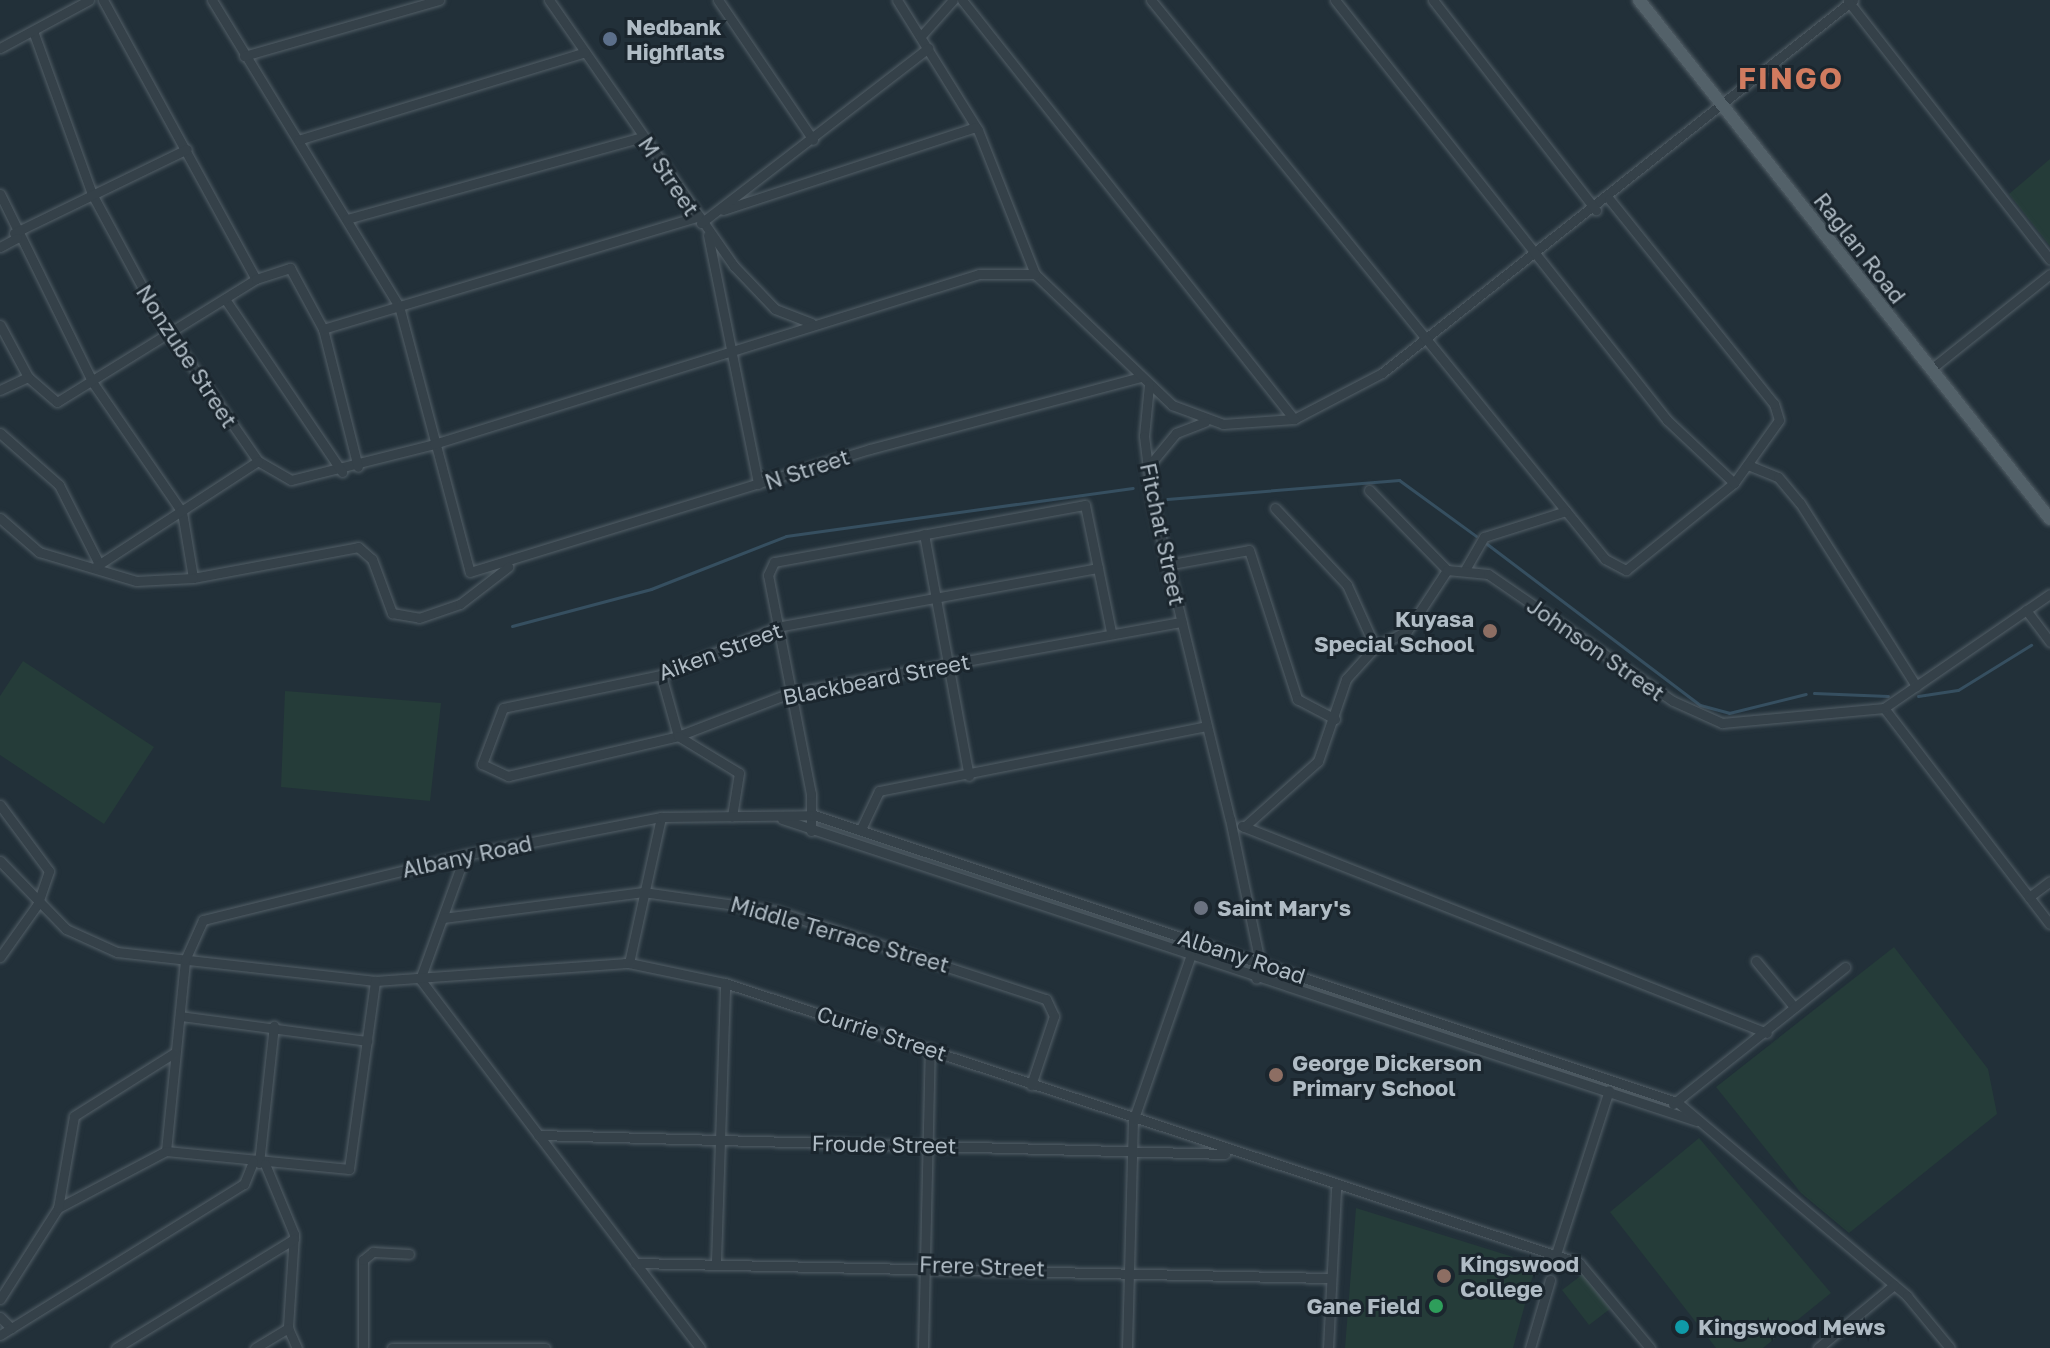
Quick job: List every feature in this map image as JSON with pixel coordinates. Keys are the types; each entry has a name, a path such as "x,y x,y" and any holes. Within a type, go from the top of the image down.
{"main road":[{"name":"Raglan Road","path":"1639,0 2050,519"}],"street":[{"path":"0,48 89,0"},
{"path":"103,0 256,279"},
{"path":"212,0 399,306 434,444"},
{"path":"244,56 439,0"},
{"name":"M Street","path":"549,0 702,224 775,309 815,324"},
{"path":"718,0 813,140"},
{"path":"897,0 976,127 1035,274 1149,385 1205,422"},
{"path":"921,36 953,0"},
{"path":"962,0 1294,419"},
{"path":"1151,0 1612,567 1631,570 1734,483 1778,424 1774,404 1609,199"},
{"path":"1335,0 1533,256 1667,420 1734,483"},
{"path":"1433,0 1596,210"},
{"path":"1146,469 1176,433 1205,422 1294,419 1345,396 1427,339 1596,210 1724,108 1850,1 2050,260"},
{"name":"Nonzube Street","path":"33,31 92,194 167,333 258,461 291,480 342,472 979,274 1035,274"},
{"path":"323,329 702,224 928,48"},
{"path":"298,140 585,52"},
{"path":"716,213 976,127"},
{"path":"347,219 643,137"},
{"path":"0,247 16,235 92,194 187,149"},
{"path":"0,194 16,235 93,383 182,512 193,578"},
{"path":"702,224 758,484"},
{"path":"0,325 28,377 57,402 93,383 256,279 290,268 323,329 358,467"},
{"path":"1927,364 2050,274"},
{"path":"225,299 342,472"},
{"path":"0,390 28,377"},
{"name":"N Street","path":"434,444 461,557 477,573 758,484 1141,377"},
{"name":"Fitchat Street","path":"1149,385 1146,469 1166,565 1230,819 1260,962 1256,979"},
{"path":"0,433 59,485 97,565"},
{"path":"97,565 258,461"},
{"path":"1748,465 1778,477 1800,503 1916,686"},
{"path":"1244,827 1318,761 1335,719 1346,679 1375,647 1407,631 1447,570 1369,490"},
{"path":"811,831 814,815 768,575 774,562 1085,505 1111,632"},
{"path":"1275,508 1347,585 1375,647"},
{"path":"1466,568 1484,537 1566,511"},
{"path":"0,518 29,547 97,565 136,581 193,578 358,547 372,559 392,613 419,618 480,593 510,564"},
{"path":"924,534 969,776"},
{"path":"1166,565 1249,550 1297,699 1335,719"},
{"name":"Aiken Street","path":"485,769 484,749 503,708 661,675 778,627 1098,568"},
{"name":"Johnson Street","path":"1447,570 1466,568 1488,574 1702,717 1740,723 1784,713 1884,708"},
{"path":"2050,594 1884,708 2050,924"},
{"path":"2026,610 2050,642"},
{"name":"Blackbeard Street","path":"485,769 508,776 678,736 790,693 1111,632 1182,622"},
{"path":"661,675 678,736 739,773 732,816"},
{"path":"861,829 879,791 969,776 1206,726"},
{"path":"0,805 46,859 48,882 37,905 0,957"},
{"name":"Albany Road","path":"166,1151 185,960 196,928 219,913 465,855 661,817 814,815 1677,1102 1894,1285 1950,1348"},
{"path":"629,963 661,817"},
{"name":"Albany Road","path":"779,817 811,831 1256,979 1696,1121"},
{"path":"1230,819 1767,1033"},
{"path":"922,868 927,853"},
{"path":"465,855 420,979 700,1348"},
{"name":"Currie Street","path":"0,861 37,905 90,943 185,960 375,981 629,963 725,983 930,1048 1336,1189 1556,1254 1595,1275 1650,1348"},
{"path":"2029,897 2050,881"},
{"name":"Middle Terrace Street","path":"443,918 643,892 776,911 1040,996 1054,1016 1031,1085"},
{"path":"1104,926 1108,912"},
{"path":"1127,1348 1133,1121 1190,957"},
{"path":"1756,961 1794,1007"},
{"path":"1662,1112 1767,1033 1794,1007 1845,967"},
{"path":"58,1208 166,1151 341,1172 356,1156 375,981"},
{"path":"716,1261 717,1141 725,983"},
{"path":"1350,1009 1353,994"},
{"path":"180,1016 274,1026 367,1041"},
{"path":"1438,1038 1442,1024"},
{"path":"0,1335 244,1184 259,1163 274,1026"},
{"path":"923,1348 925,1143 930,1048"},
{"path":"0,1299 58,1208 74,1116 174,1053"},
{"path":"1556,1254 1611,1081"},
{"name":"Froude Street","path":"538,1135 925,1143 1130,1154 1229,1153"},
{"path":"259,1163 294,1239 288,1328 297,1348"},
{"path":"1328,1348 1328,1278 1336,1189"},
{"path":"116,1348 294,1239"},
{"path":"363,1348 363,1260 373,1252 409,1254"},
{"name":"Frere Street","path":"635,1263 925,1264 1328,1278"},
{"path":"1530,1348 1550,1280"},
{"path":"1818,1348 1894,1285"},
{"path":"0,1317 11,1328"},
{"path":"255,1348 288,1328"},
{"path":"392,1348 545,1348"}],"green space":[{"path":"2050,159 2050,246 2009,194"},
{"path":"23,661 154,747 104,824 0,755 0,696"},
{"path":"285,691 441,703 430,801 281,787"},
{"path":"1894,947 1988,1069 1997,1114 1849,1233 1801,1193 1716,1087"},
{"path":"1699,1138 1831,1293 1763,1348 1716,1348 1610,1212"},
{"name":"Gane Field","path":"1356,1208 1536,1264 1513,1348 1345,1348"},
{"path":"1583,1274 1610,1309 1589,1325 1562,1290"}],"waterway":[{"path":"1167,499 1399,480 1476,536"},
{"path":"512,626 651,589 786,536 1133,488"},
{"path":"1487,544 1700,705 1729,713 1806,694"},
{"path":"1918,696 1958,690 2031,645"},
{"path":"1814,693 1888,696"}],"place":[{"name":"Nedbank Highflats","path":"610,39"},
{"name":"Kuyasa Special School","path":"1490,631"},
{"name":"Saint Mary's","path":"1201,908"},
{"name":"George Dickerson Primary School","path":"1276,1075"},
{"name":"Kingswood College","path":"1444,1276"},
{"name":"Gane Field","path":"1436,1306"},
{"name":"Kingswood Mews","path":"1682,1327"}],"district":[{"name":"FINGO","path":"1791,78"}]}
